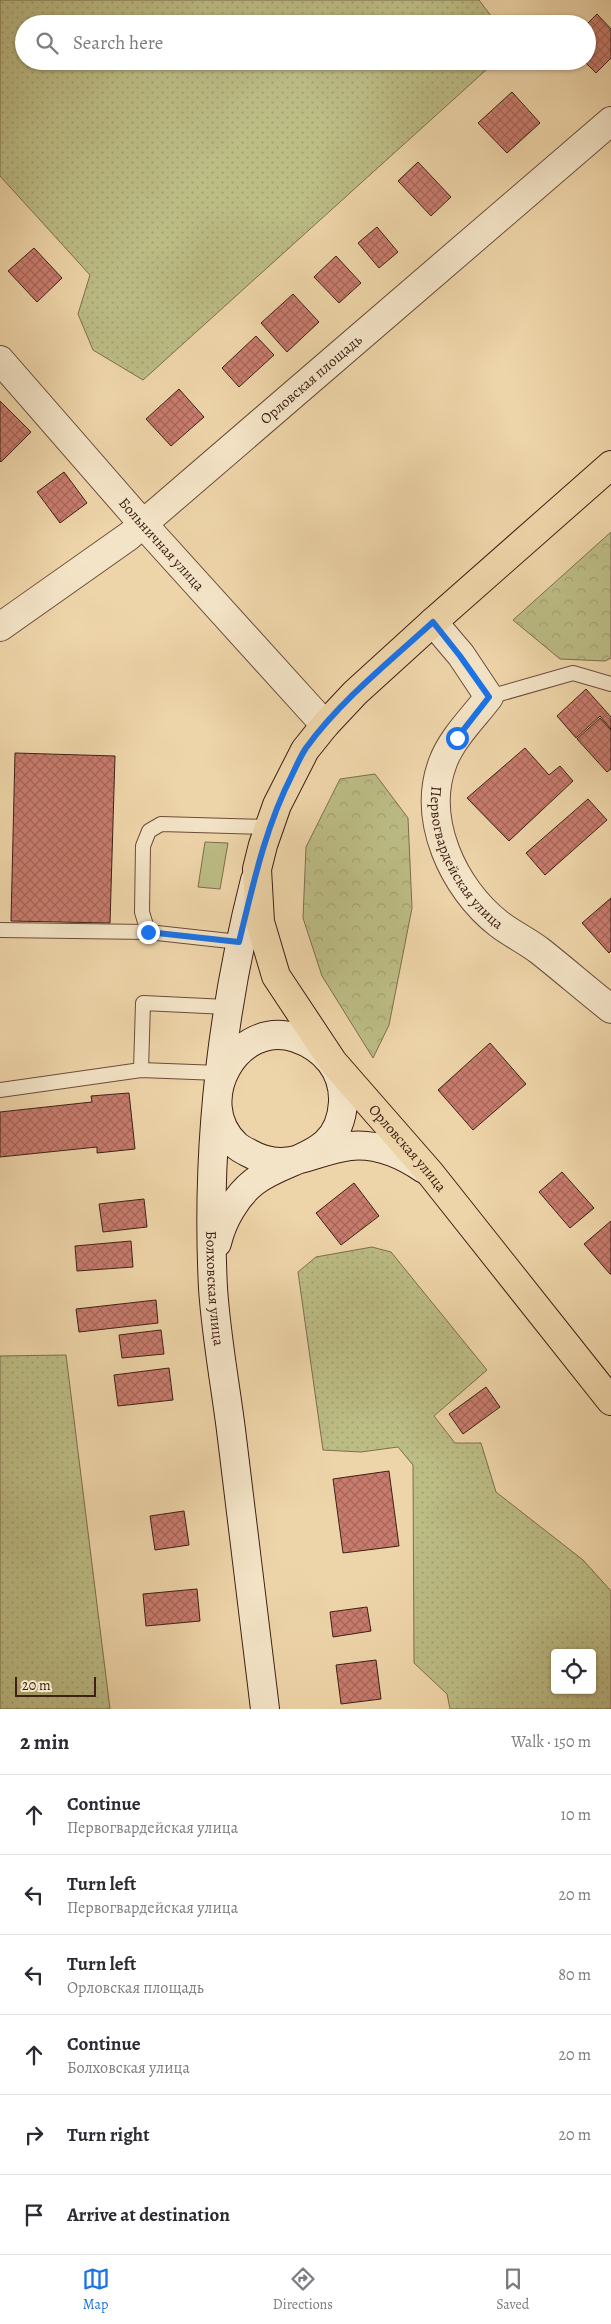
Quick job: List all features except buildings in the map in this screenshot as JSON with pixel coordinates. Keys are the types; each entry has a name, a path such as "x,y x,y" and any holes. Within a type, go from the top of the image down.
{"main road":[{"path":"257,869 277,805 305,750 325,725 355,693 433,622 611,465"},
{"name":"Орловская улица","path":"257,869 260,922 276,976 333,1062 430,1173 611,1401"}],"street":[{"name":"Орловская площадь","path":"0,627 143,524 611,121"},
{"name":"Больничная улица","path":"0,360 143,524 325,725"},
{"path":"433,622 489,697"},
{"name":"Первогвардейская улица","path":"489,697 457,738 443,762 437,793 438,826 446,853 467,892 498,924 538,950 611,1009"},
{"name":"Болховская улица","path":"257,869 239,942 228,1007 218,1084 212,1189 214,1289 265,1709"},
{"path":"214,1289 218,1241 229,1213 240,1196 254,1182 289,1163 316,1153 331,1139 342,1117 343,1088 333,1062 312,1043 289,1036 262,1038 236,1053 223,1070 218,1084 222,1126 236,1145 261,1160 289,1163 350,1146 371,1147 391,1150 430,1173"}],"lane":[{"path":"489,697 573,673 611,684"},
{"path":"148,932 142,912 144,846 149,831 161,824 269,827"},
{"path":"0,930 148,932 239,942"},
{"path":"141,1070 143,1003 228,1007"},
{"path":"0,1090 141,1070 218,1084"}],"green space":[{"path":"0,0 479,0 490,15 15,15 15,70 486,70 143,380 93,350 78,314 90,275 0,176"},
{"path":"611,532 611,658 605,661 560,659 513,620"},
{"path":"375,774 408,818 412,908 389,1025 373,1058 322,976 303,918 306,847 340,779"},
{"path":"205,842 228,843 220,889 198,887"},
{"path":"372,1247 391,1252 487,1370 434,1416 455,1443 481,1443 496,1492 583,1560 611,1591 611,1709 450,1709 447,1694 414,1663 413,1465 398,1447 361,1452 323,1450 298,1272 316,1257"},
{"path":"66,1355 110,1709 0,1709 0,1356"}],"route":[{"path":"148,932 239,942 263,845 277,805 305,750 355,693 433,622 489,697 457,738"}]}
